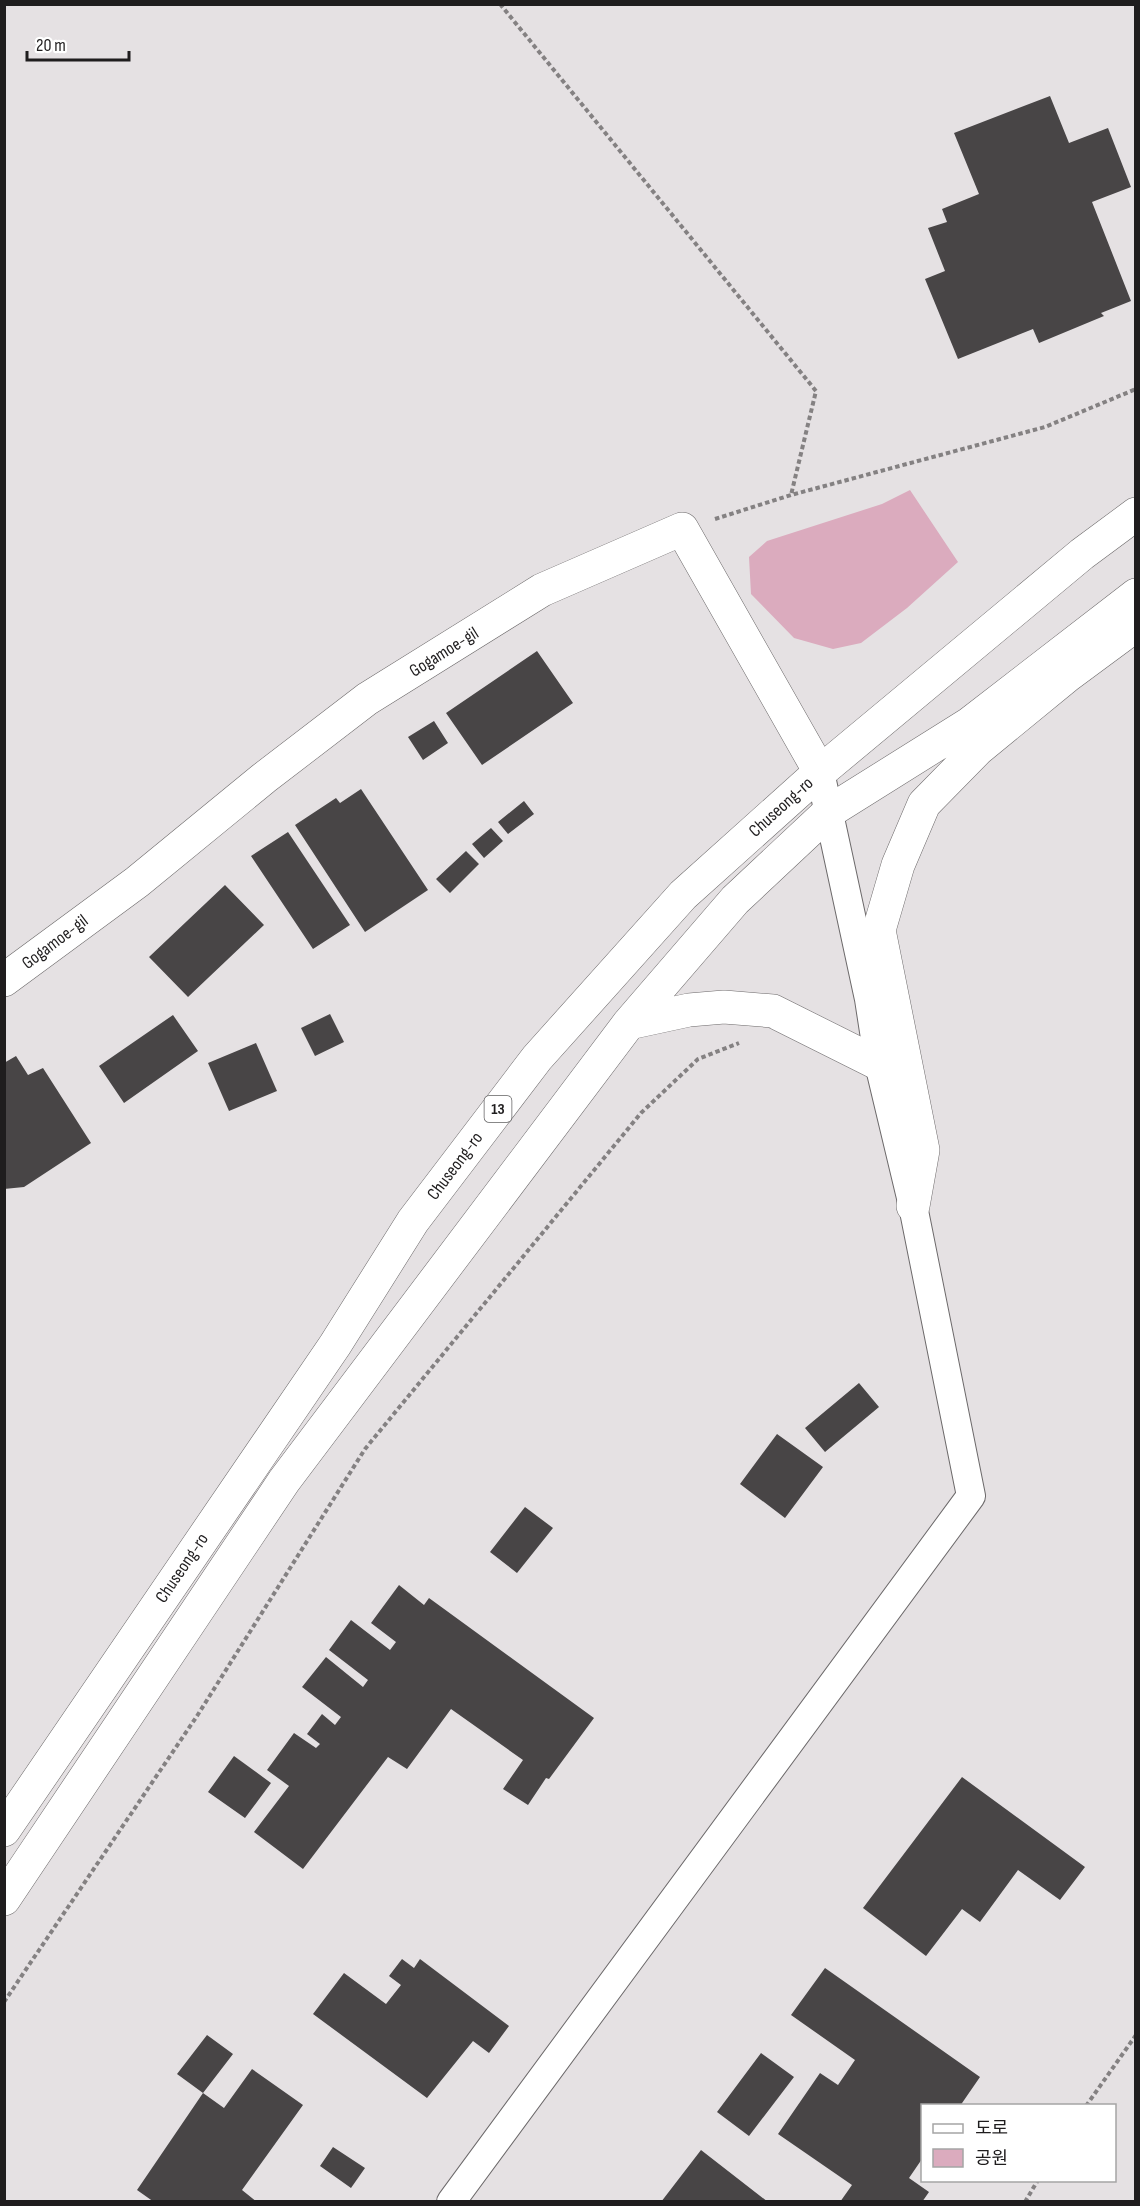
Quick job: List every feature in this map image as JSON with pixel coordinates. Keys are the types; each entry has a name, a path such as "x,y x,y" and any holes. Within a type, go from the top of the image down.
{"main road":[{"name":"Chuseong-ro","path":"4,1830 335,1345 413,1221 537,1058 682,895 820,772 1082,554 1136,514"},
{"path":"682,529 820,772"},
{"name":"Gogamoe-gil","path":"4,980 137,882 264,778 367,699 542,590 682,529"},
{"name":"Chuseong-ro","path":"4,1899 284,1481 629,1023 735,900 830,811 969,724 1136,596"},
{"path":"913,1206 923,1150 879,930 898,865 924,804 978,749 1067,676 1136,625"},
{"path":"629,1023 689,1010 724,1007 773,1011 879,1064"}],"street":[{"path":"451,2202 971,1496 913,1206 879,1064 869,999 820,772"}],"path":[{"path":"500,4 816,391 791,495"},
{"path":"682,529 791,495 1045,427 1136,389"},
{"path":"4,2002 197,1716 365,1449 641,1113 698,1059 740,1042"},
{"path":"1087,2104 1136,2035"},
{"path":"1025,2202 1037,2182"}],"green space":[{"path":"910,490 958,562 907,608 861,643 833,649 794,638 751,594 749,557 767,541 882,504"}],"building":[{"path":"1050,96 1069,143 1108,128 1131,187 1092,202 1131,301 1101,313 1104,316 1039,343 1033,329 958,359 925,279 945,271 928,228 947,222 942,209 979,194 954,133"},
{"path":"537,651 573,703 482,765 446,713"},
{"path":"434,721 448,743 423,760 408,737"},
{"path":"361,789 428,890 365,932 295,825 336,798 340,803"},
{"path":"524,801 534,814 508,834 498,822"},
{"path":"491,828 503,841 484,858 472,844"},
{"path":"288,832 350,925 313,949 251,856"},
{"path":"466,851 479,864 450,893 436,879"},
{"path":"225,885 264,925 188,997 149,957"},
{"path":"330,1014 344,1042 315,1056 301,1028"},
{"path":"173,1015 198,1051 124,1103 99,1066"},
{"path":"256,1043 277,1091 229,1111 208,1063"},
{"path":"16,1056 28,1075 43,1068 91,1143 24,1187 4,1189 4,1063"},
{"path":"859,1383 879,1407 825,1452 805,1428"},
{"path":"777,1434 823,1467 785,1518 740,1484"},
{"path":"525,1507 553,1528 517,1573 490,1552"},
{"path":"399,1585 424,1605 429,1598 594,1718 549,1779 546,1778 528,1805 503,1789 523,1760 451,1709 407,1769 388,1757 303,1869 254,1832 289,1786 267,1770 294,1733 316,1748 320,1744 307,1734 322,1714 335,1725 341,1717 302,1687 326,1657 363,1687 368,1680 329,1650 351,1620 390,1650 396,1642 371,1623"},
{"path":"234,1756 271,1783 245,1818 208,1792"},
{"path":"962,1777 1085,1867 1060,1900 1018,1870 980,1922 962,1909 926,1956 863,1908"},
{"path":"402,1959 414,1968 420,1959 509,2026 489,2053 473,2041 427,2098 313,2014 344,1973 386,2004 401,1985 389,1976"},
{"path":"825,1968 980,2077 961,2104 921,2104 921,2160 909,2178 929,2192 922,2202 840,2202 852,2185 778,2134 820,2073 838,2085 855,2060 791,2015"},
{"path":"207,2035 233,2054 203,2093 177,2074"},
{"path":"761,2053 794,2077 749,2136 717,2112"},
{"path":"252,2069 303,2105 242,2190 257,2202 154,2202 137,2190 203,2093 224,2108"},
{"path":"333,2147 365,2168 351,2188 320,2166"},
{"path":"701,2150 768,2202 661,2202"}]}
